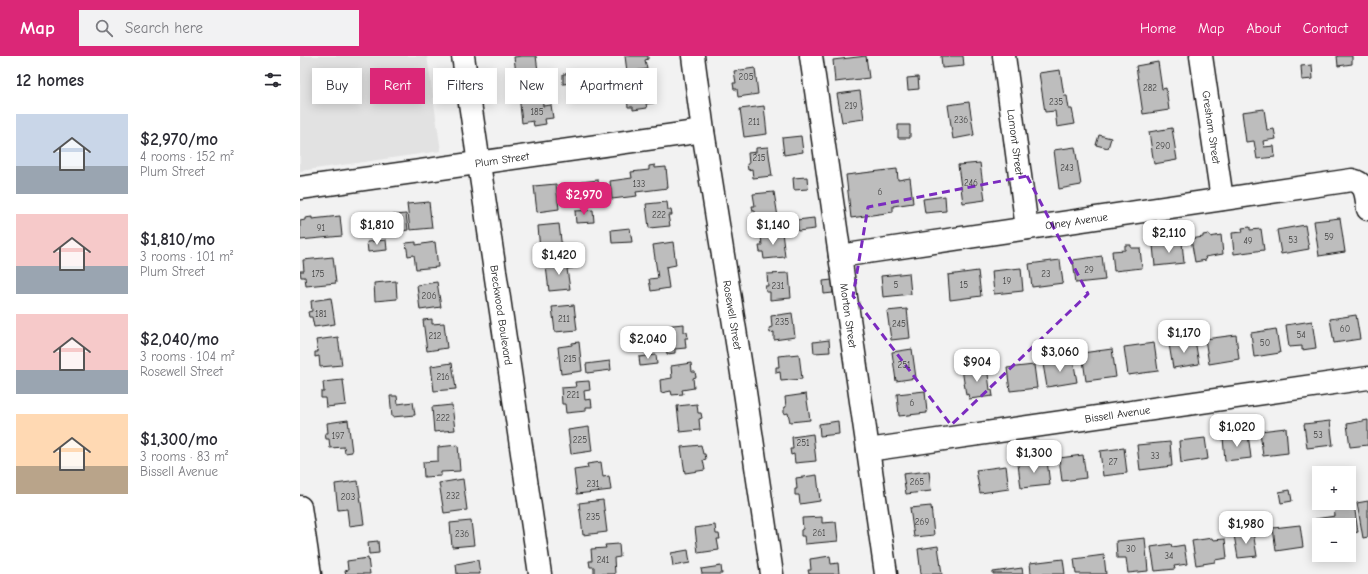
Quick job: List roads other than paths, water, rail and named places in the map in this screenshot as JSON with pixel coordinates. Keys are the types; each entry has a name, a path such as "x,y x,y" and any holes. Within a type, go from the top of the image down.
{"street":[{"name":"Breckwood Boulevard","path":"463,56 540,574"},
{"name":"Rosewell Street","path":"693,56 703,131 772,574"},
{"name":"Morton Street","path":"811,56 886,574"},
{"name":"Lamont Street","path":"1004,56 1027,228"},
{"name":"Gresham Street","path":"1201,56 1222,199"},
{"name":"Plum Street","path":"300,188 703,131"},
{"name":"Olney Avenue","path":"840,256 1352,180 1360,183 1364,188 1368,210"},
{"name":"Bissell Avenue","path":"868,450 1368,378"},
{"path":"300,507 310,574"}]}
